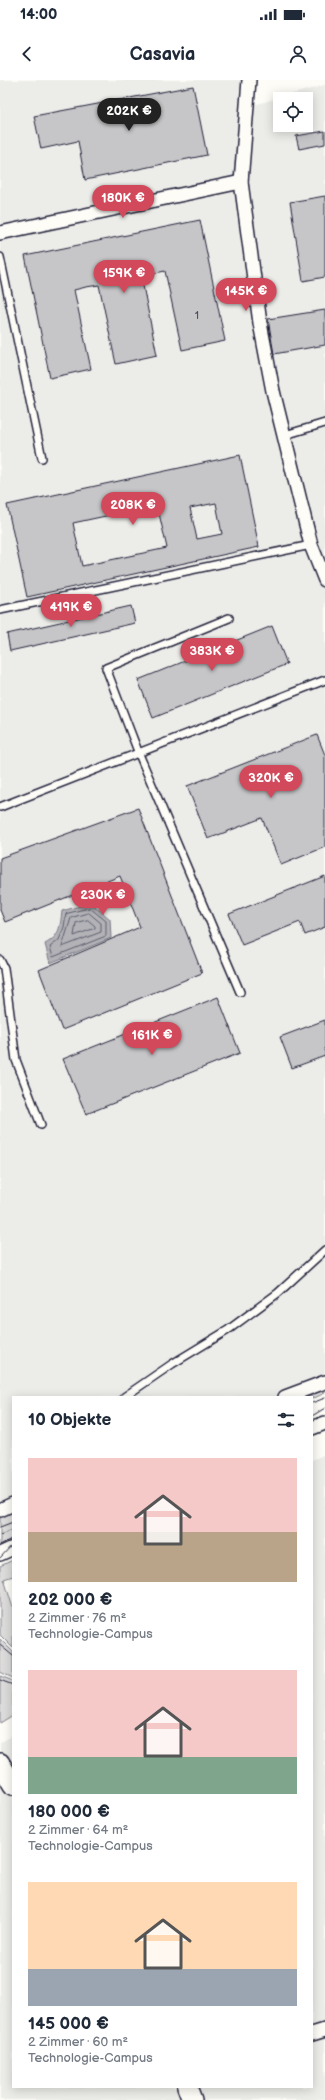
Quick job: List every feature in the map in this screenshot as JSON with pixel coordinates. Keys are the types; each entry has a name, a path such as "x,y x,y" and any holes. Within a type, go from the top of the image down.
{"main road":[{"path":"0,1763 12,1783"},
{"path":"187,2088 192,2100"}],"street":[{"path":"249,80 242,182 260,323 273,391 311,545 325,580"},
{"path":"0,233 242,182"},
{"path":"288,1396 325,1382"},
{"path":"313,1428 325,1422"},
{"path":"0,1510 12,1504"},
{"path":"0,1554 12,1548"},
{"path":"313,2034 325,2030"}],"lane":[{"path":"0,257 42,458"},
{"path":"285,435 325,423"},
{"path":"0,610 311,545"},
{"path":"229,618 106,668 139,754 240,992"},
{"path":"0,807 139,754 325,680"},
{"path":"0,960 4,968 16,1060 41,1125"},
{"path":"125,1396 172,1364 228,1330 278,1294 325,1250"}],"shaded area":[{"path":"0,80 246,80 246,107 273,99 273,132 313,132 313,92 300,92 325,85 325,1382 288,1396 12,1396 12,1504 0,1509"},
{"path":"325,1387 325,1393 313,1399 313,1396 303,1396"},
{"path":"325,1454 325,2100 0,2100 0,1743 12,1736 12,2088 313,2088 313,1460"},
{"path":"12,1510 12,1542 0,1547 0,1515"},
{"path":"12,1560 12,1576 4,1579 12,1605 12,1647 0,1635 0,1566"},
{"path":"0,1639 12,1651 12,1678 0,1672"},
{"path":"0,1676 12,1681 12,1716 0,1723"}],"water":[{"path":"91,903 110,919 111,938 50,963 45,944 54,938 60,926 62,911"}],"building":[{"path":"193,86 207,155 85,180 78,141 41,149 34,116"},
{"path":"325,131 325,144 299,149 296,136"},
{"path":"325,196 325,277 303,281 290,202"},
{"path":"200,220 225,341 182,350 165,271 141,276 157,355 116,364 99,285 86,287 74,290 91,369 50,378 25,256"},
{"path":"325,310 325,345 274,354 268,319"},
{"path":"240,455 259,547 27,597 7,505","holes":["216,503 222,534 197,539 190,508","157,505 167,548 82,566 73,523"]},
{"path":"131,606 135,623 10,651 7,634"},
{"path":"272,626 287,664 153,718 138,680"},
{"path":"317,735 325,755 325,847 281,865 262,818 208,839 187,786"},
{"path":"138,808 202,973 62,1030 39,970 140,927 120,876 5,922 0,910 0,858"},
{"path":"325,876 325,927 305,935 300,922 242,945 229,914"},
{"path":"218,997 240,1053 86,1114 63,1059"},
{"path":"325,1020 325,1056 292,1068 280,1037"}],"tram line":[{"path":"313,1403 325,1398"},
{"path":"313,1415 325,1408"},
{"path":"0,1527 12,1522"},
{"path":"0,1535 12,1530"},
{"path":"0,1545 12,1539"},
{"path":"0,1558 12,1545"},
{"path":"0,1645 12,1655"},
{"path":"0,1680 12,1685"}]}
